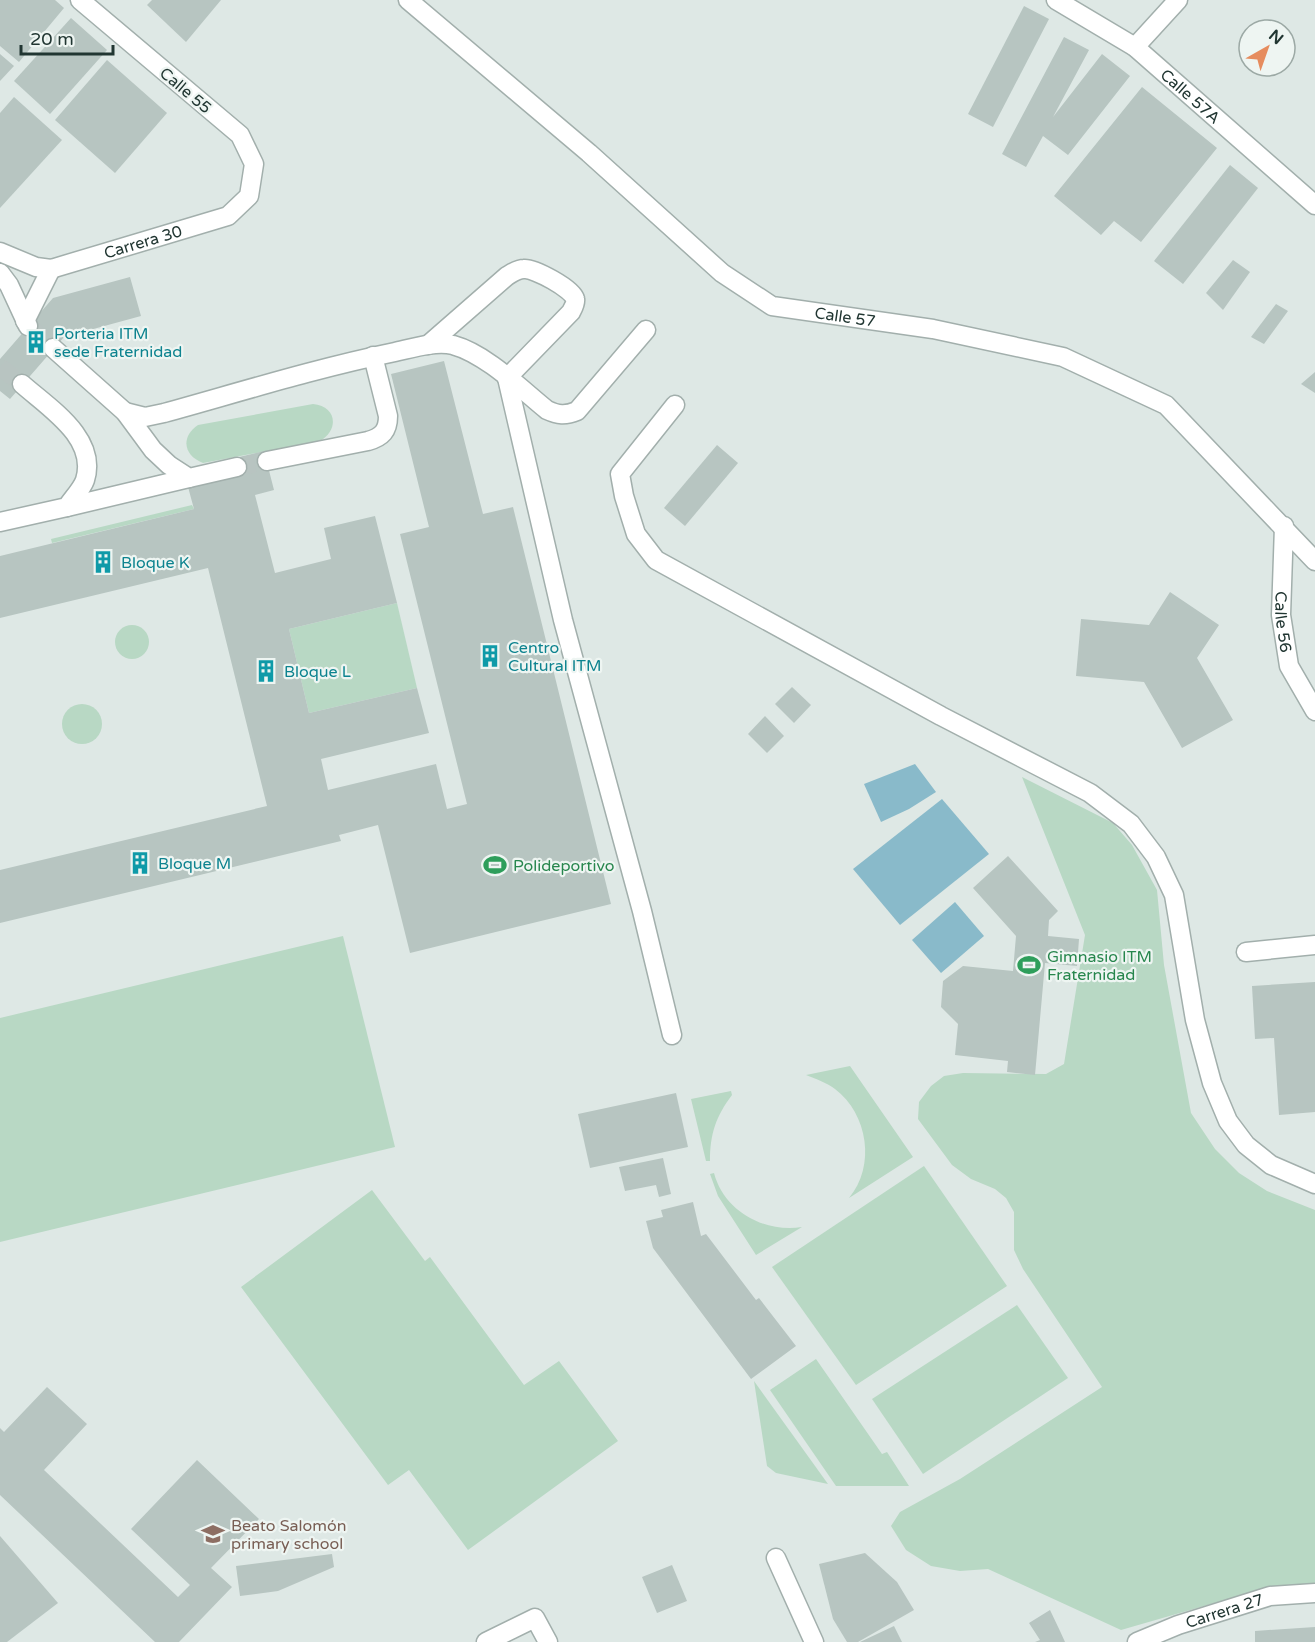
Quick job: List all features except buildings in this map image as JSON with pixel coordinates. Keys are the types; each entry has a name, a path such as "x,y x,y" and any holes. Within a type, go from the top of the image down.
{"street":[{"name":"Calle 55","path":"80,0 240,135 254,164"},
{"name":"Calle 57","path":"408,0 589,153 722,273 772,306 933,329 1063,357 1166,405 1315,561"},
{"name":"Calle 57A","path":"1056,0 1135,48 1315,205"},
{"path":"1135,48 1178,0"},
{"name":"Carrera 30","path":"51,269 228,216 249,196 254,164"},
{"path":"0,252 36,267 51,269 27,324 9,285 0,273"},
{"path":"428,345 507,276 516,270 526,268 536,272 570,290 575,298 574,306 571,312 507,378"},
{"path":"125,412 145,417 373,356 428,345 450,344 467,350 547,410 558,415 568,415 577,411 646,330"},
{"path":"53,348 125,412 153,450 169,465 189,478"},
{"path":"267,461 368,441 384,434 388,425 388,416 373,356"},
{"path":"507,378 563,620 642,911 672,1035"},
{"path":"22,384 72,427 82,444 88,464 85,482 67,507"},
{"path":"675,405 621,474 624,496 636,534 656,560 941,716 1090,793 1131,824 1156,857 1174,895 1195,1020 1212,1083 1227,1120 1246,1145 1271,1165 1315,1184"},
{"path":"0,522 237,468"},
{"name":"Calle 56","path":"1284,526 1281,615 1289,666 1315,711"},
{"path":"1246,952 1315,945"},
{"path":"776,1558 814,1642"},
{"name":"Carrera 27","path":"1137,1642 1178,1625 1270,1596 1315,1593"},
{"path":"486,1642 535,1618 548,1642"}],"green space":[{"path":"313,404 327,409 333,419 331,430 320,441 203,463 188,451 187,440 192,430 198,425"},
{"path":"192,505 194,509 52,543 51,539"},
{"path":"397,603 417,688 309,713 289,629"},
{"path":"132,625 144,630 149,642 144,654 132,659 120,654 115,642 120,630"},
{"path":"82,704 90,705 96,710 101,716 101,732 96,738 90,743 82,744 74,743 68,738 63,732 62,724 63,716 68,710 74,705"},
{"path":"1022,777 1113,823 1132,845 1157,890 1164,965 1191,1113 1215,1149 1239,1173 1267,1191 1315,1210 1315,1584 1249,1593 1121,1630 988,1569 960,1571 931,1566 906,1550 891,1526 900,1512 960,1479 1102,1387 1023,1269 1014,1250 1014,1212 1006,1198 995,1189 971,1179 952,1165 918,1119 919,1102 931,1086 944,1076 963,1073 1046,1074 1064,1064 1085,935"},
{"path":"343,936 395,1147 0,1242 0,1018"},
{"path":"850,1066 913,1157 849,1198 858,1185 863,1171 865,1156 861,1126 855,1112 835,1089 806,1075"},
{"path":"731,1091 732,1095 715,1126 710,1161 706,1161 691,1099"},
{"path":"924,1166 1007,1286 856,1385 772,1267"},
{"path":"714,1173 727,1198 748,1216 760,1223 774,1226 802,1227 756,1255 718,1196 710,1174"},
{"path":"372,1190 425,1261 430,1257 524,1385 559,1361 618,1441 468,1550 409,1470 388,1485 241,1287"},
{"path":"1017,1305 1068,1378 923,1474 872,1399"},
{"path":"816,1359 882,1454 887,1452 909,1486 836,1486 770,1390"},
{"path":"754,1381 828,1484 776,1473 767,1466"}],"water":[{"path":"915,764 936,792 909,809 881,822 864,784"},
{"path":"942,799 989,854 900,925 853,869"},
{"path":"955,902 984,936 941,973 912,940"}],"tunnel":[{"path":"28,326 53,348"},
{"path":"0,367 22,384"},
{"path":"237,467 267,461"}],"place":[{"name":"Porteria ITM sede Fraternidad","path":"36,342"},
{"name":"Bloque K","path":"103,562"},
{"name":"Centro Cultural ITM","path":"490,656"},
{"name":"Bloque L","path":"266,671"},
{"name":"Bloque M","path":"140,863"},
{"name":"Polideportivo","path":"495,865"},
{"name":"Gimnasio ITM Fraternidad","path":"1029,965"},
{"name":"Beato Salomón primary school","path":"213,1534"}]}
